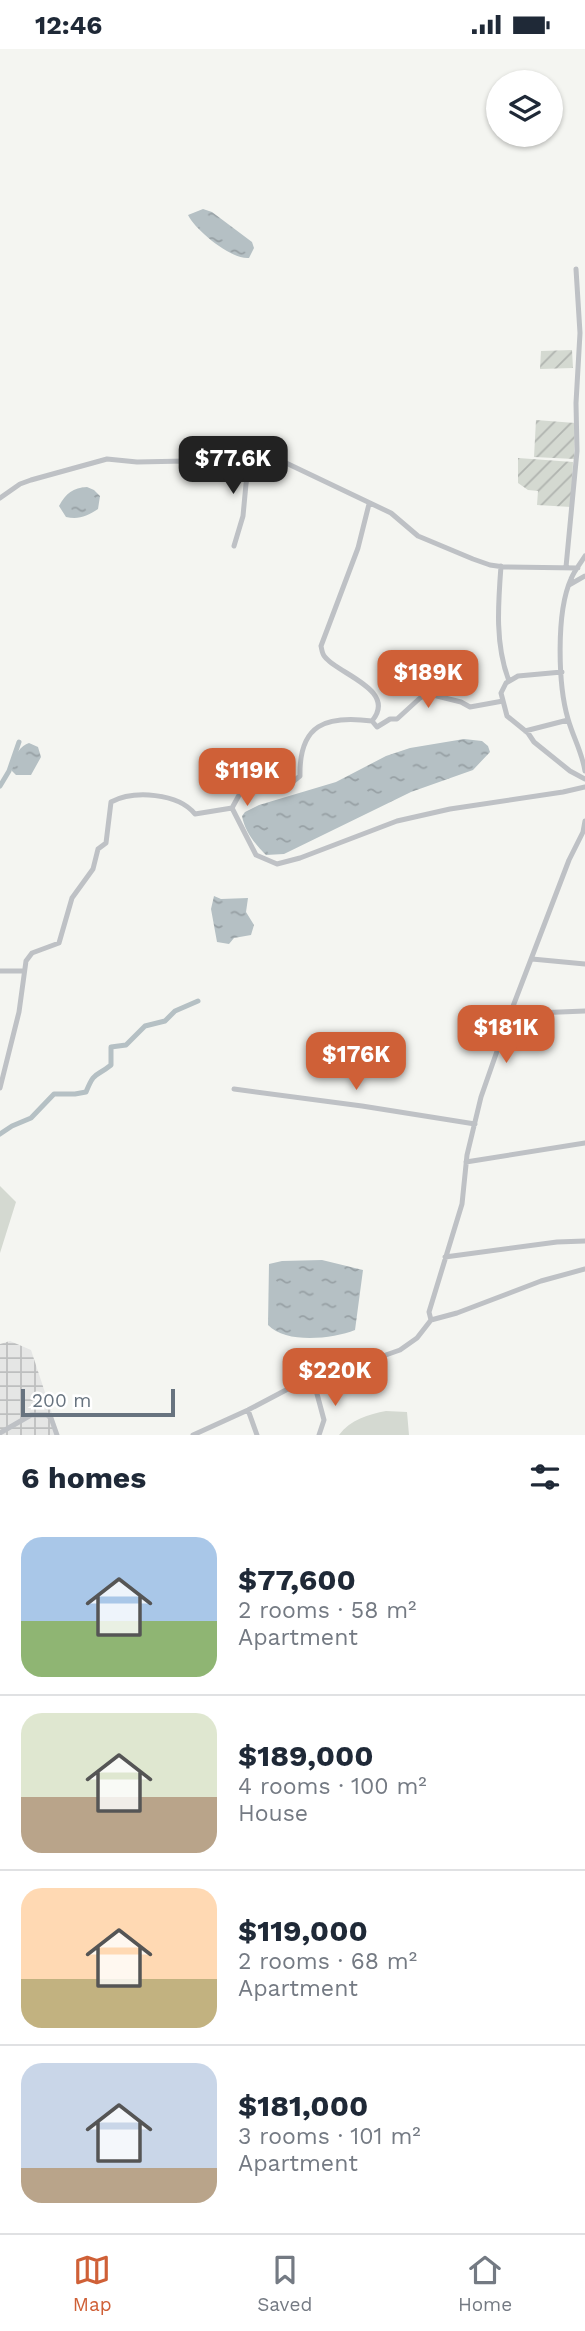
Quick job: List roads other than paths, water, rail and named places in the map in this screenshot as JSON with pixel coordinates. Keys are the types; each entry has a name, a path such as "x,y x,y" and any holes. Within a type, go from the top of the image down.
{"street":[{"path":"566,568 577,451 580,333 576,269"},
{"path":"0,498 20,484 107,459 137,462 186,461 219,467 231,464 255,450 391,513 418,536 473,559 501,566 578,568"},
{"path":"234,546 246,502 246,484 252,451"},
{"path":"369,504 358,548 321,646 325,657 361,682 372,694 379,707 379,712 372,721"},
{"path":"585,556 569,585 563,607 561,634 568,720 585,771"},
{"path":"501,566 499,634 503,665 509,681"},
{"path":"569,585 585,576"},
{"path":"562,672 518,676 509,681 501,693 507,716 534,742 570,771 585,779"},
{"path":"232,808 250,775 276,785 290,784 300,776 303,744 312,730 321,723 350,718 372,721 377,727 390,719 397,719 429,694 470,707 503,701"},
{"path":"524,731 568,720"},
{"path":"232,808 256,855 277,864 300,858 397,821 585,786"},
{"path":"0,1088 19,1012 26,961 32,953 59,943 72,898 93,869 98,849 106,843 111,802 120,798 167,797 188,806 195,814 232,808"},
{"path":"431,1320 429,1312 462,1205 466,1162 481,1097 510,1014 569,860 583,832 585,821"},
{"path":"532,959 585,964"},
{"path":"0,971 24,971"},
{"path":"510,1014 585,1011"},
{"path":"234,1089 475,1124"},
{"path":"466,1162 585,1143"},
{"path":"445,1257 585,1241"},
{"path":"193,1435 286,1390 400,1350 417,1338 431,1320 541,1281 585,1269"},
{"path":"313,1380 324,1420 319,1435"},
{"path":"248,1410 257,1435"},
{"path":"0,1433 31,1415 47,1415 51,1418 57,1435"}],"water":[{"path":"203,209 212,212 252,242 254,248 249,258 224,249 192,222 188,215"},
{"path":"87,487 100,496 98,509 83,517 66,517 59,506 62,501 70,492"},
{"path":"464,739 482,741 490,752 473,770 411,792 284,854 266,855 245,827 242,816 259,805 336,782 386,756 410,748"},
{"path":"29,743 38,747 41,757 31,775 16,775 12,771 14,758 22,747"},
{"path":"214,896 221,899 248,898 246,912 254,925 251,935 234,938 229,944 217,942 211,909"},
{"path":"322,1260 363,1270 355,1330 334,1336 310,1338 276,1331 268,1325 269,1264"}],"waterway":[{"path":"0,786 9,771 19,742"},
{"path":"0,1134 31,1118 54,1094 86,1092 94,1077 111,1065 111,1047 126,1045 145,1026 165,1021 175,1011 198,1001"}]}
